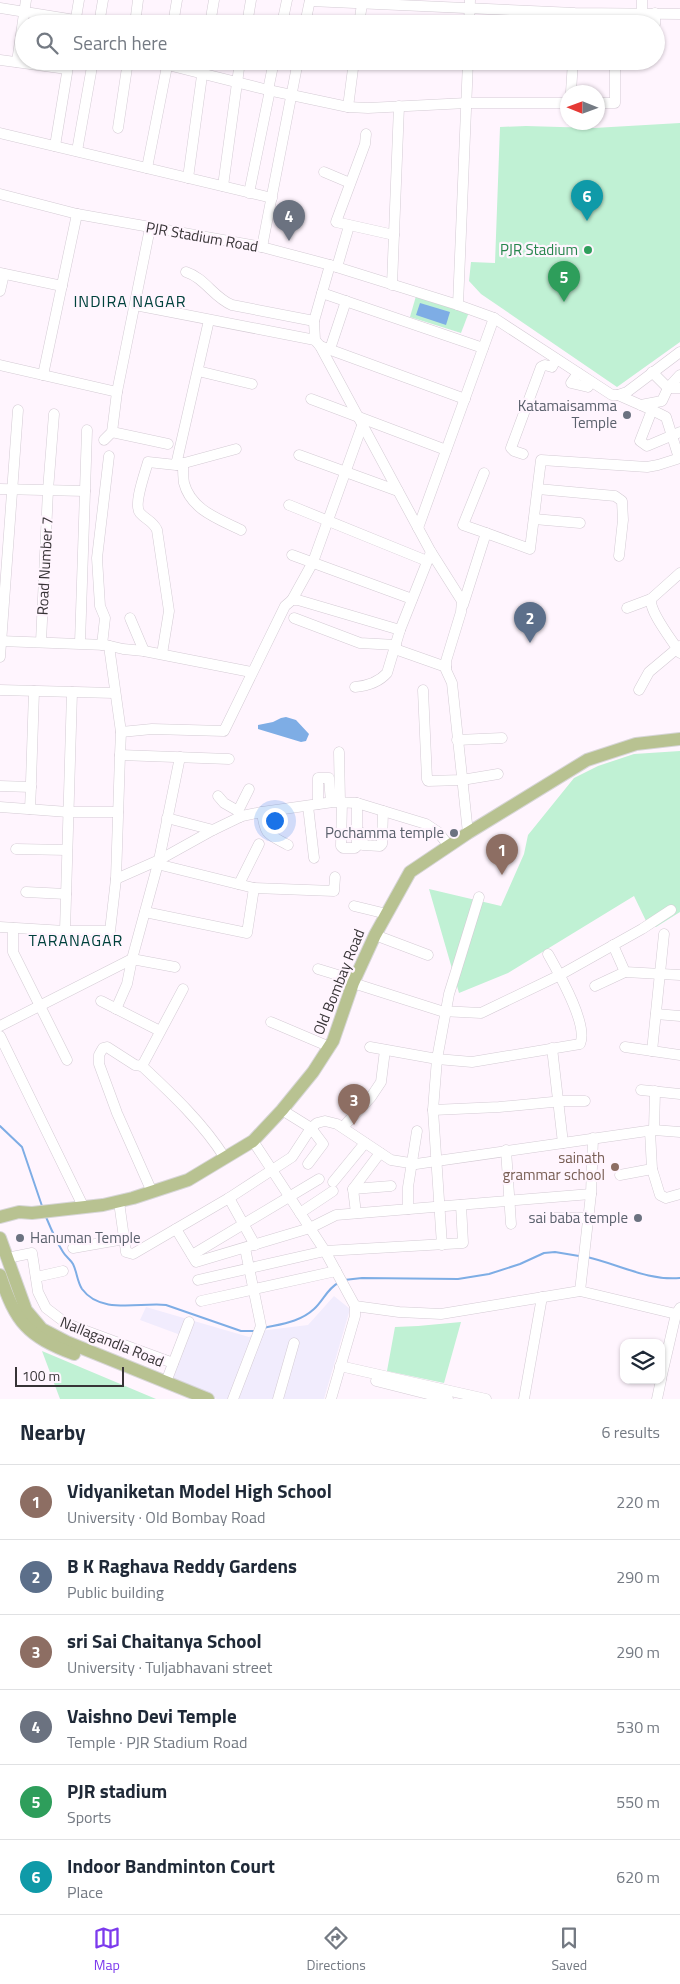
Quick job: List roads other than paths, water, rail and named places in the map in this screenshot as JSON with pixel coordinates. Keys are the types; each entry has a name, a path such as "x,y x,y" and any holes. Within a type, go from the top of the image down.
{"main road":[{"name":"Old Bombay Road","path":"0,1217 19,1212 40,1213 119,1202 188,1180 253,1141 282,1110 313,1072 330,1047 353,982 375,935 410,872 587,760 636,744 680,739"},
{"name":"Old Bombay Road","path":"0,1224 40,1213"},
{"name":"Nallagandla Road","path":"0,1238 26,1310 48,1338 208,1399"},
{"name":"Nallagandla Road","path":"0,1275 11,1304 26,1328 185,1399"}],"street":[{"path":"24,15 26,0"},
{"path":"76,15 79,0"},
{"path":"100,15 103,0"},
{"path":"136,15 138,0"},
{"path":"174,15 177,0"},
{"path":"212,15 214,0"},
{"path":"248,15 251,0"},
{"path":"284,15 287,0"},
{"path":"642,0 642,13"},
{"path":"308,15 310,1 362,4 470,4 575,13 642,13 646,15"},
{"path":"360,15 362,4"},
{"path":"0,8 39,15"},
{"path":"665,17 680,14"},
{"path":"0,60 15,62"},
{"path":"55,146 67,70"},
{"path":"77,151 91,70"},
{"path":"118,128 127,70"},
{"path":"148,168 166,70"},
{"path":"192,70 269,90 368,110 467,102 560,103"},
{"path":"188,178 203,70"},
{"path":"222,186 238,70"},
{"path":"248,193 272,70"},
{"path":"262,247 296,70"},
{"path":"348,107 353,70"},
{"path":"458,305 468,70"},
{"path":"571,85 572,70"},
{"path":"605,103 614,103 615,70"},
{"path":"392,285 399,106"},
{"path":"0,133 272,198"},
{"path":"366,134 365,144 336,220 338,224 394,235"},
{"path":"324,172 350,183"},
{"name":"PJR Stadium Road","path":"0,194 77,214 262,247 334,266 494,318 612,395 666,416 676,433 680,458"},
{"path":"43,375 77,214"},
{"path":"349,226 322,293 314,320 322,345 418,528 429,556 460,597 463,605"},
{"path":"104,440 112,432 117,392 150,228"},
{"path":"186,272 198,277 224,302 232,305 314,320"},
{"path":"0,291 2,274 62,286"},
{"path":"322,293 483,348"},
{"path":"322,345 346,302"},
{"path":"135,305 322,345 465,399"},
{"path":"418,528 494,318"},
{"path":"209,320 180,464 184,484 192,500 203,511 241,530"},
{"path":"505,447 542,350"},
{"path":"618,396 627,392 680,352"},
{"path":"523,454 514,451 512,448 541,367 545,365 552,367 556,359"},
{"path":"0,365 117,392"},
{"path":"198,371 252,384"},
{"path":"652,372 668,388 680,388"},
{"path":"641,405 662,401 668,388 680,375"},
{"path":"311,399 361,420 446,450"},
{"path":"0,657 18,410"},
{"path":"652,410 640,441 647,446 676,433"},
{"name":"Road Number 7","path":"41,642 48,490 54,414"},
{"path":"121,732 152,729 224,731 251,672 285,606 292,600 313,562 361,420"},
{"path":"80,643 87,430"},
{"path":"112,432 168,444"},
{"path":"162,654 170,611 157,530 154,523 141,514 137,506 148,462 180,464 236,449"},
{"path":"299,455 398,491"},
{"path":"0,927 65,931 110,931 116,879 121,732 105,645 97,558 109,456"},
{"path":"484,473 464,525 530,549 541,460 647,467 680,458"},
{"path":"0,489 85,491"},
{"path":"538,489 615,496 622,501 623,520 619,556"},
{"path":"289,505 429,556"},
{"path":"534,519 580,523"},
{"path":"468,834 452,683 446,666 486,533"},
{"path":"292,555 412,599"},
{"path":"355,687 369,684 385,675 396,647 400,630 429,556"},
{"path":"627,608 651,599 680,573"},
{"path":"638,690 649,672 679,649 653,612 651,599"},
{"path":"292,600 298,600 400,630"},
{"path":"130,618 144,651"},
{"path":"294,618 360,643 396,647 446,666"},
{"path":"1,641 105,645 162,654 251,672"},
{"path":"0,690 114,692"},
{"path":"423,690 427,779 431,781 462,780 498,774"},
{"path":"30,809 34,691"},
{"path":"65,931 72,692"},
{"path":"457,740 502,738"},
{"path":"339,752 338,802 341,846 343,848 355,848 357,846 359,804"},
{"path":"120,755 229,758"},
{"path":"116,1009 127,984 158,862 180,757"},
{"path":"318,804 318,778 320,777 329,778 338,802"},
{"path":"0,786 31,785"},
{"path":"239,814 249,788"},
{"path":"218,796 239,814"},
{"path":"116,879 158,862 239,814 338,802 359,804 426,824 438,832 449,846"},
{"path":"359,804 363,845 380,846 382,844 383,811"},
{"path":"308,806 314,858"},
{"path":"0,807 68,812 118,812"},
{"path":"262,812 264,828 267,833 288,845"},
{"path":"168,818 213,830"},
{"path":"239,884 259,844"},
{"path":"16,849 67,850"},
{"path":"158,862 254,888 334,891 335,876"},
{"path":"145,912 247,933 254,888"},
{"path":"26,892 66,894"},
{"path":"442,1245 433,1110 437,1059 449,994 479,897"},
{"path":"354,906 387,914"},
{"path":"318,969 434,1009 481,1013 560,975 642,930 671,910"},
{"path":"13,928 14,952 67,1060"},
{"path":"652,1051 664,934"},
{"path":"375,935 428,955"},
{"path":"613,946 625,972"},
{"path":"370,1048 437,1059 472,1062 580,1044 582,1037 573,1004 548,954"},
{"path":"0,1026 132,959 175,967"},
{"path":"595,986 625,972 680,975"},
{"path":"142,1066 183,989"},
{"path":"101,1001 160,1031"},
{"path":"656,1014 680,1016"},
{"path":"271,1022 330,1047"},
{"path":"0,1036 84,1208"},
{"path":"152,1192 117,1113 99,1064 99,1055 103,1048 107,1047 135,1064 142,1066 173,1096 214,1141 225,1158"},
{"path":"625,1047 680,1054"},
{"path":"552,1048 563,1143"},
{"path":"343,1127 371,1097 381,1082 385,1050"},
{"path":"641,1090 680,1094"},
{"path":"655,1091 652,1169 660,1195 666,1198 680,1194"},
{"path":"433,1110 584,1102"},
{"path":"282,1110 311,1128 323,1144 308,1164"},
{"path":"119,1202 126,1252 133,1254 229,1198 292,1157 311,1128 317,1123 325,1121 343,1127 396,1162 412,1164 652,1130 680,1132"},
{"path":"408,1209 408,1187 417,1131"},
{"path":"580,1291 589,1218 593,1138"},
{"path":"253,1141 325,1251 355,1306 355,1316 331,1399"},
{"path":"300,1213 333,1187 365,1143"},
{"path":"506,1150 511,1224"},
{"path":"356,1213 353,1188 380,1153"},
{"path":"620,1175 652,1169"},
{"path":"192,1255 319,1179"},
{"path":"353,1188 390,1186"},
{"path":"176,1229 196,1262 310,1228 336,1215 591,1194"},
{"path":"229,1198 255,1245"},
{"path":"198,1280 325,1251 442,1245 464,1242 462,1205"},
{"path":"554,1218 589,1218"},
{"path":"73,1248 124,1239"},
{"path":"233,1399 261,1322 244,1248"},
{"path":"7,1258 32,1253 38,1292 46,1308 67,1324 174,1363"},
{"path":"36,1276 62,1270"},
{"path":"201,1301 338,1273"},
{"path":"355,1306 399,1312 441,1314 580,1291 678,1313 665,1364"},
{"path":"524,1399 542,1297"},
{"path":"166,1382 189,1322"},
{"path":"278,1399 294,1343"},
{"path":"339,1369 473,1398 486,1399"},
{"path":"339,1369 448,1399"},
{"path":"657,1399 660,1384"}],"water":[{"path":"420,303 450,312 446,325 416,315"},
{"path":"286,717 296,720 309,734 306,741 301,742 258,729 258,725"}],"waterway":[{"path":"0,1126 22,1147 42,1206"},
{"path":"46,1217 60,1248 73,1264 82,1289 99,1302 121,1306 166,1305 241,1331 254,1331"},
{"path":"344,1280 362,1278 458,1279 489,1274 520,1264 544,1253 555,1252 579,1256"},
{"path":"587,1257 645,1275 680,1278"},
{"path":"264,1328 303,1317 317,1306 331,1288 338,1283"}],"place":[{"name":"Indoor Bandminton Court","path":"587,221"},
{"name":"Vaishno Devi Temple","path":"289,241"},
{"name":"PJR Stadium","path":"588,250"},
{"name":"PJR stadium","path":"564,302"},
{"name":"Katamaisamma Temple","path":"627,415"},
{"name":"B K Raghava Reddy Gardens","path":"530,643"},
{"name":"Pochamma temple","path":"454,833"},
{"name":"Vidyaniketan Model High School","path":"502,875"},
{"name":"sri Sai Chaitanya School","path":"354,1125"},
{"name":"sainath grammar school","path":"615,1167"},
{"name":"sai baba temple","path":"638,1218"},
{"name":"Hanuman Temple","path":"20,1238"}],"district":[{"name":"INDIRA NAGAR","path":"130,301"},
{"name":"TARANAGAR","path":"76,940"}]}
